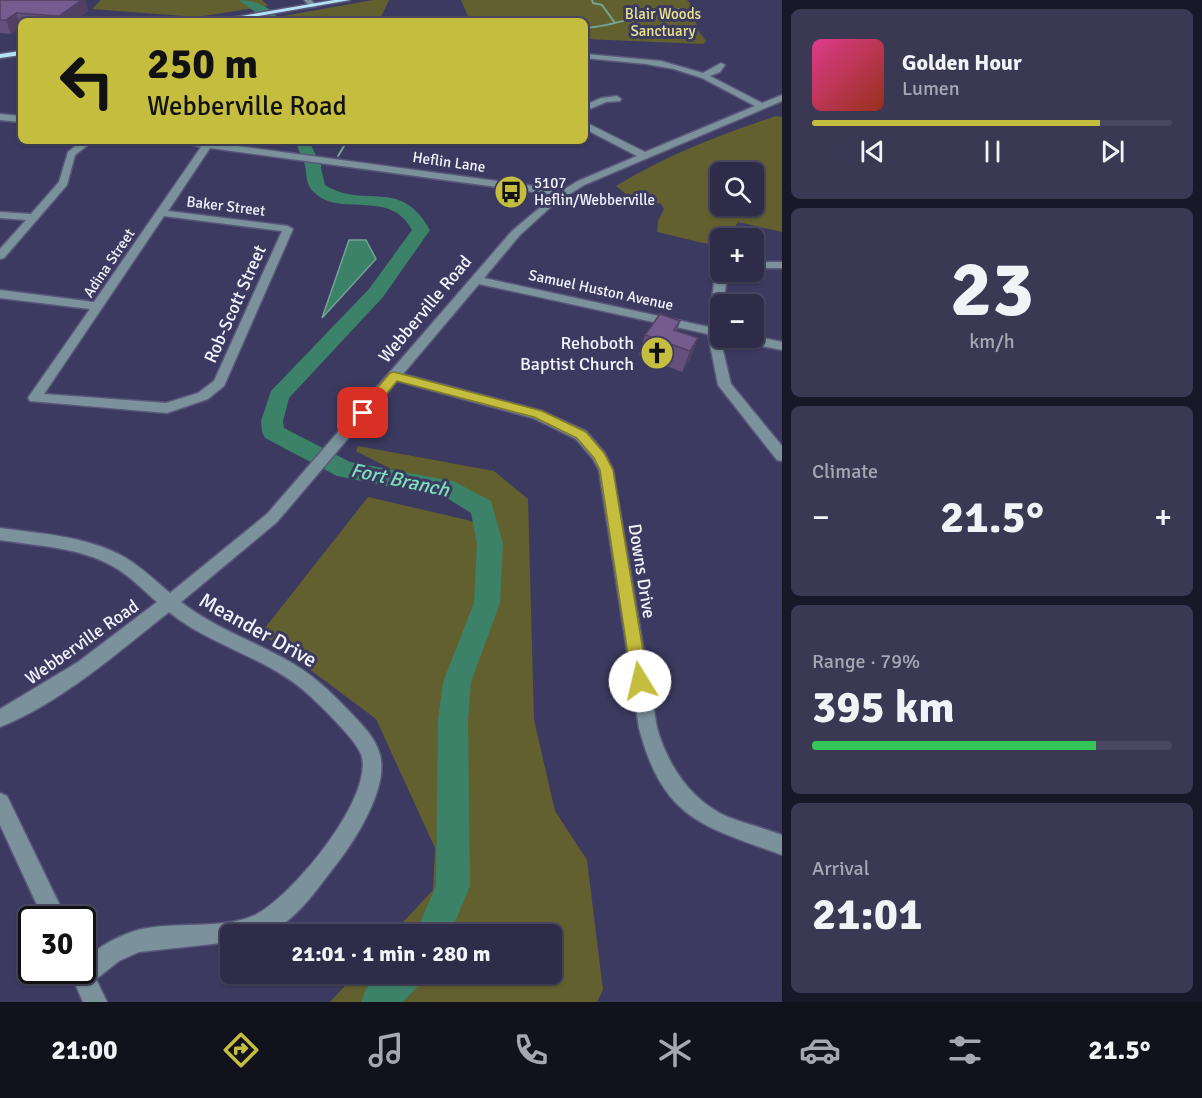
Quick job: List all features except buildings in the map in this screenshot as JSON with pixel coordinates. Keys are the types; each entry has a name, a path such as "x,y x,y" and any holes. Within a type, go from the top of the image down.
{"main road":[{"path":"233,18 293,9 310,3 346,0"},
{"path":"0,56 18,53"}],"street":[{"path":"588,56 650,61 703,76 762,107"},
{"path":"703,76 717,70 721,65"},
{"name":"Webberville Road","path":"0,718 44,694 84,668 169,603 272,518 527,221 546,205 563,193 782,98"},
{"path":"588,107 604,100 617,99"},
{"path":"0,117 18,119"},
{"path":"588,127 645,156"},
{"path":"0,256 64,183 71,154 84,144"},
{"name":"Heflin Lane","path":"200,144 563,193"},
{"name":"Adina Street","path":"34,398 207,145"},
{"path":"535,189 546,205"},
{"name":"Baker Street","path":"161,213 288,229"},
{"path":"0,215 35,218"},
{"name":"Rob-Scott Street","path":"34,398 167,408 203,396 219,383 288,229"},
{"path":"764,265 782,265"},
{"name":"Samuel Huston Avenue","path":"476,280 710,330"},
{"path":"0,294 98,306"},
{"path":"764,342 782,346"},
{"path":"719,348 725,385 782,456"},
{"name":"Downs Drive","path":"394,376 537,414 581,435 591,445 606,470 648,728 659,763 681,796 716,821 782,845"},
{"name":"Meander Drive","path":"0,534 72,546 104,554 132,569 169,603 210,631 292,673 320,692 369,748 372,758 370,780 352,823 338,846 281,912 259,925 243,930 138,941 111,953 96,963"},
{"path":"0,803 50,906"},
{"path":"86,984 95,1002"}],"green space":[{"path":"101,0 262,0 268,6 197,17 92,9"},
{"path":"373,0 389,0 380,18 272,18"},
{"name":"Blair Woods Sanctuary","path":"461,0 687,0 695,9 693,16 697,29 706,41 703,44 588,39 588,18 469,18"},
{"path":"776,116 782,117 782,232 738,222 734,228 710,228 710,245 657,232 658,221 664,209 661,204 628,196 616,186 674,155"},
{"path":"358,446 494,471 528,499 534,720 555,811 587,860 603,990 597,1002 330,1002 347,984 562,984 562,924 401,924 433,890 435,848 376,719 261,633 368,497 467,520 494,530 487,506 459,488 391,469 356,451"}],"shaded area":[{"path":"349,240 366,240 376,259 322,318"}],"waterway":[{"name":"Fort Branch","path":"245,0 272,18"},
{"path":"592,0 593,3 602,5 615,23"},
{"path":"588,28 678,9"},
{"name":"Fort Branch","path":"303,144 319,188 330,195 343,198 388,202 402,207 413,216 421,230 376,293 279,396 272,421 273,432 345,470 453,490 482,508 490,544 487,603 457,682 453,720 453,886 437,924"},
{"path":"338,156 345,144"},
{"name":"Fort Branch","path":"313,170 320,166"},
{"name":"Fort Branch","path":"379,1002 395,984"}],"place":[{"name":"5107 Heflin/Webberville","path":"511,192"},
{"name":"Rehoboth Baptist Church","path":"657,353"}],"route":[{"path":"363,413 394,376 537,414 581,435 599,456 606,470 640,681"}]}
